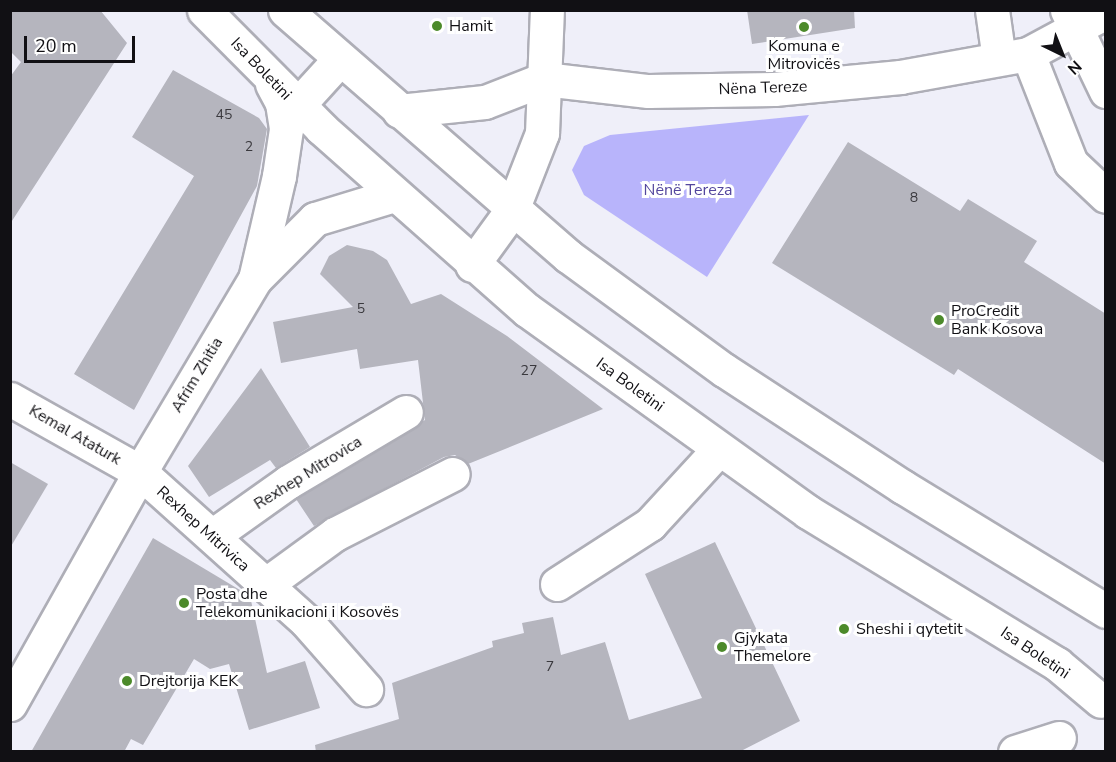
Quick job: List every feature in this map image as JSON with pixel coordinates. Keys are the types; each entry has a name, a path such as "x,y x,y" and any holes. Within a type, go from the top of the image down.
{"street":[{"name":"Isa Boletini","path":"204,10 297,106 472,265 527,310 808,512 1057,664 1104,700"},
{"path":"285,10 339,60 568,256 724,370 903,487 1106,611"},
{"path":"472,265 512,210 542,134 547,10"},
{"path":"992,10 1014,57 1071,163 1106,196"},
{"name":"Nëna Tereze","path":"544,79 648,91 774,89 900,77 1014,57 1070,19 1106,12"},
{"path":"1070,19 1106,91"},
{"path":"297,106 339,60"},
{"name":"Afrim Zhitia","path":"255,279 279,176 286,129 282,103 269,77"},
{"path":"399,111 485,102 544,79"},
{"name":"Afrim Zhitia","path":"10,704 140,472 255,279 315,219 394,195"},
{"name":"Kemal Ataturk","path":"10,399 140,472"},
{"name":"Rexhep Mitrovica","path":"212,536 288,482 406,412"},
{"path":"557,584 650,524 719,449"},
{"name":"Rexhep Mitrivica","path":"140,472 306,621 366,689"},
{"path":"265,585 335,534 453,474"},
{"path":"1015,752 1059,738"}],"green space":[{"name":"Nënë Tereza","path":"809,115 707,277 584,195 572,170 584,146 610,135"}],"building":[{"path":"10,10 100,10 127,43 10,224 10,77 21,62 10,51"},
{"name":"Komuna e Mitrovicës","path":"747,10 854,10 855,28 752,44"},
{"path":"173,70 259,118 267,129 257,186 134,410 74,374 194,176 132,137"},
{"path":"848,142 960,211 968,199 1037,241 1024,262 1106,314 1106,464 958,369 954,375 772,263"},
{"path":"347,245 373,251 387,260 411,304 441,294 507,336 603,409 468,464 455,455 444,457 314,526 296,499 425,420 418,360 360,369 357,349 281,363 273,322 353,307 320,274 329,256"},
{"path":"261,368 310,447 276,468 270,460 209,497 188,466"},
{"path":"10,462 48,484 10,548"},
{"path":"153,538 250,596 267,673 305,661 320,708 249,730 229,664 210,669 194,659 143,745 131,739 124,752 31,752"},
{"path":"715,542 800,721 739,752 316,752 315,745 399,719 392,683 493,647 492,641 524,633 522,623 553,617 561,655 605,642 629,720 702,698 645,574"}],"place":[{"name":"Hamit","path":"437,26"},
{"name":"Komuna e Mitrovicës","path":"804,27"},
{"name":"ProCredit Bank Kosova","path":"939,320"},
{"name":"Posta dhe Telekomunikacioni i Kosovës","path":"184,603"},
{"name":"Sheshi i qytetit","path":"844,629"},
{"name":"Gjykata Themelore","path":"722,647"},
{"name":"Drejtorija KEK","path":"127,681"}]}
